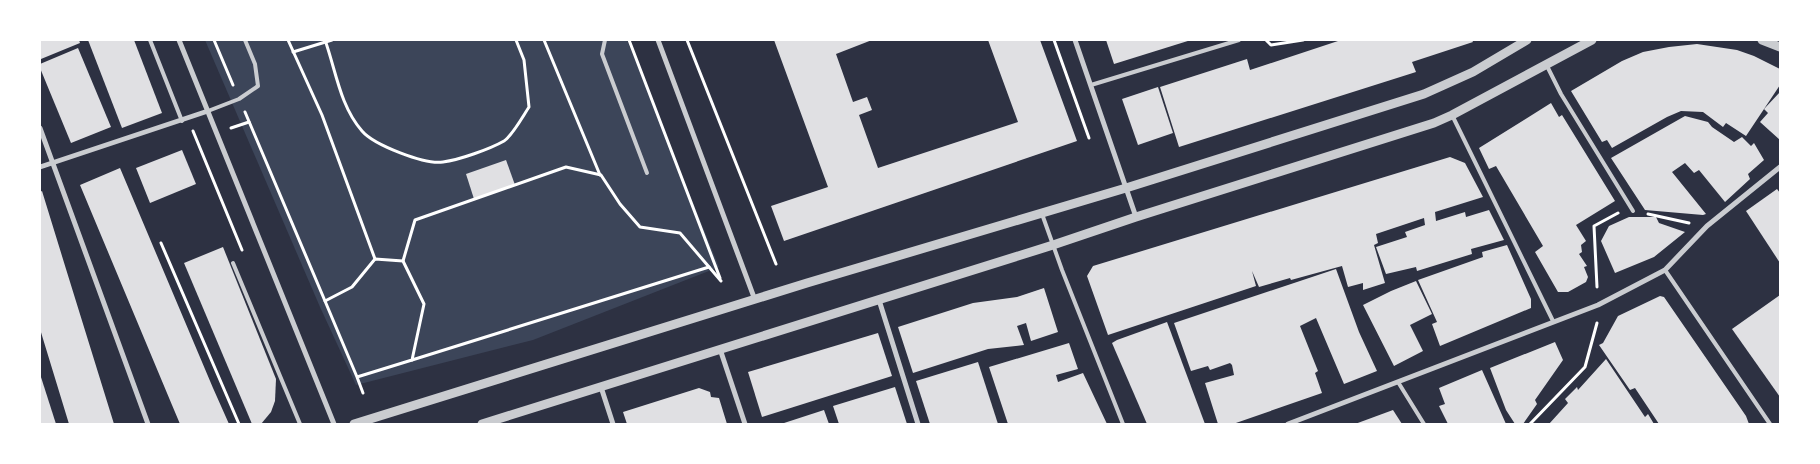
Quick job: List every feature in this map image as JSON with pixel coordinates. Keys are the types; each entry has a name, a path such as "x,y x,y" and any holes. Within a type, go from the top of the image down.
{"street":[{"path":"180,40 334,424"},
{"path":"658,40 755,300"},
{"path":"1075,40 1136,217"},
{"path":"354,424 807,283 1126,188 1424,94 1473,72 1527,40"},
{"path":"482,424 1053,245 1424,126 1452,115 1592,40"},
{"path":"1762,40 1780,47"},
{"path":"40,167 208,111"},
{"path":"40,128 148,424"},
{"path":"1288,424 1598,305 1665,270 1707,226 1780,167"},
{"path":"879,300 918,424"},
{"path":"720,348 745,424"},
{"path":"600,386 613,424"}],"lane":[{"path":"150,40 182,121"},
{"path":"208,111 239,99 258,86 255,64 246,40"},
{"path":"605,40 602,54 647,173"},
{"path":"1091,85 1239,40"},
{"path":"1546,64 1561,94 1633,211"},
{"path":"1452,115 1553,321"},
{"path":"1042,213 1124,424"},
{"path":"233,263 300,424"},
{"path":"1665,270 1770,424"},
{"path":"1398,382 1424,424"}],"path":[{"path":"214,40 363,393"},
{"path":"288,40 322,116 375,259"},
{"path":"293,52 332,40"},
{"path":"326,41 345,105 363,132 378,144 416,158 441,163 467,156 506,140 529,107 524,60 516,40"},
{"path":"544,40 601,175 620,204 640,227 680,233 721,281 628,40"},
{"path":"687,40 776,264"},
{"path":"1054,40 1091,143"},
{"path":"1266,40 1271,45 1303,40"},
{"path":"189,118 245,258"},
{"path":"412,360 424,304 403,261 415,220 566,167 601,175"},
{"path":"161,244 239,424"},
{"path":"325,300 352,287 375,259"},
{"path":"375,259 403,261"},
{"path":"357,377 708,267"}],"shaded area":[{"path":"205,40 627,40 719,267 533,340 356,385 320,307"}],"building":[{"path":"40,40 79,40 80,43 41,59"},
{"path":"88,40 134,40 162,113 122,128"},
{"path":"774,40 872,40 836,54 853,102 867,97 872,110 859,115 878,168 1018,122 988,40 1040,40 1077,141 784,241 771,206 828,187"},
{"path":"1106,40 1191,40 1114,64"},
{"path":"1341,40 1472,40 1473,42 1412,62 1416,72 1179,147 1160,87 1247,59 1250,70"},
{"path":"1697,44 1737,50 1780,69 1780,85 1746,136 1726,123 1723,127 1703,112 1681,111 1612,148 1607,140 1602,142 1571,91 1622,61 1643,52"},
{"path":"78,48 111,127 71,143 40,64"},
{"path":"1158,87 1173,133 1138,145 1122,99"},
{"path":"1780,92 1780,140 1760,122 1768,113 1764,109"},
{"path":"1551,103 1559,117 1562,115 1615,201 1576,225 1586,241 1581,245 1582,252 1579,254 1587,266 1584,267 1588,277 1586,282 1568,292 1558,292 1535,252 1543,246 1496,166 1489,169 1479,148"},
{"path":"1685,116 1708,122 1712,127 1734,142 1742,137 1751,146 1754,143 1764,160 1748,174 1750,179 1725,202 1699,170 1694,173 1685,163 1672,172 1706,214 1645,210 1611,158"},
{"path":"182,150 196,184 150,203 136,168"},
{"path":"1450,157 1465,163 1483,197 1435,212 1436,221 1465,212 1466,217 1489,210 1504,240 1471,249 1472,254 1417,271 1416,267 1386,274 1376,247 1407,237 1405,232 1425,225 1424,218 1376,234 1378,243 1374,245 1385,283 1363,290 1363,283 1348,287 1342,266 1259,287 1252,271 1256,286 1108,335 1087,276 1093,266"},
{"path":"506,160 515,185 474,199 466,174"},
{"path":"120,168 229,424 180,424 80,185"},
{"path":"1777,189 1780,193 1780,263 1746,211"},
{"path":"42,191 114,424 69,424 40,329 40,192"},
{"path":"1629,217 1656,217 1659,223 1685,232 1654,257 1615,273 1601,241 1609,226"},
{"path":"1507,245 1531,299 1531,308 1440,346 1432,324 1437,322 1418,280 1483,257 1482,252"},
{"path":"223,247 276,379 275,401 271,412 261,424 252,424 184,263"},
{"path":"1336,269 1359,332 1377,371 1344,384 1316,318 1300,326 1318,371 1315,373 1322,393 1233,424 1218,424 1205,383 1234,375 1232,365 1230,363 1210,370 1208,366 1191,371 1174,323"},
{"path":"1416,281 1432,314 1410,325 1423,351 1394,366 1363,305"},
{"path":"1044,288 1058,332 1031,341 1026,323 1017,326 1024,345 988,349 913,373 898,327 973,303 1017,297"},
{"path":"1780,295 1780,397 1732,329"},
{"path":"1660,296 1664,297 1746,416 1749,424 1659,424 1635,388 1630,390 1599,345 1603,343 1618,316"},
{"path":"1167,322 1205,424 1147,424 1112,343"},
{"path":"878,333 892,376 762,417 748,372"},
{"path":"1555,342 1563,360 1535,400 1537,404 1523,424 1515,424 1506,410 1490,368"},
{"path":"1069,343 1078,369 1056,375 1058,382 1083,373 1107,424 1008,424 989,367"},
{"path":"1606,359 1645,417 1648,414 1654,424 1549,424 1568,403 1565,399 1577,387 1578,390"},
{"path":"978,362 998,424 930,424 916,381"},
{"path":"1482,370 1506,424 1448,424 1439,406 1445,404 1439,388"},
{"path":"40,374 56,424 40,424"},
{"path":"895,387 907,424 839,424 833,406"},
{"path":"699,388 710,392 711,397 719,398 727,424 627,424 623,412"},
{"path":"824,410 829,424 781,424"},
{"path":"1393,410 1402,424 1355,424"}]}
